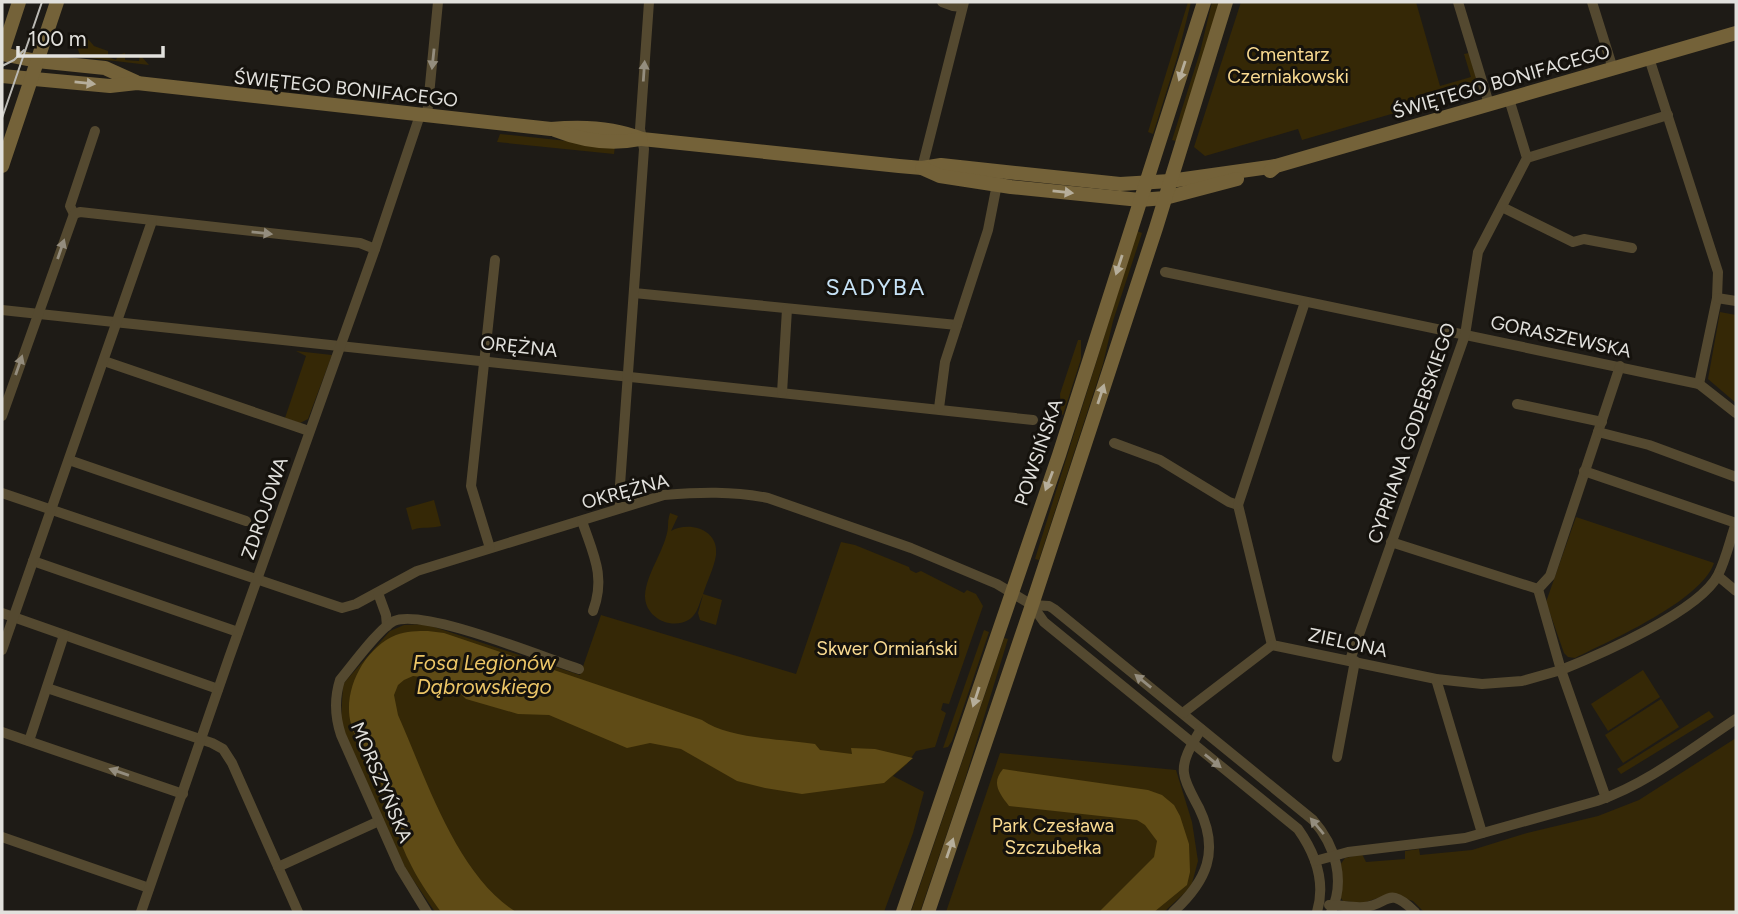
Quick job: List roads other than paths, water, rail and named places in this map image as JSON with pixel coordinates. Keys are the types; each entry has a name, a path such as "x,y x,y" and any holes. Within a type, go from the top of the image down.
{"street":[{"path":"2,54 19,2"},
{"path":"2,166 57,2"},
{"name":"ZDROJOWA","path":"141,912 309,431 424,115 438,2"},
{"path":"620,508 644,149 640,129 649,2"},
{"path":"922,168 963,4 953,6 942,2"},
{"name":"POWSIŃSKA","path":"903,912 1059,455 1204,2"},
{"path":"928,912 1032,605 1226,2"},
{"path":"1458,2 1489,104"},
{"path":"1596,3 1612,69"},
{"name":"ŚWIĘTEGO BONIFACEGO","path":"2,76 110,86 137,83 551,129 578,127 616,131 642,139 922,168 940,176 1121,184 1170,181 1276,166 1736,33"},
{"name":"ŚWIĘTEGO BONIFACEGO","path":"2,54 37,61 104,68 137,83"},
{"path":"1649,58 1717,272 1717,298 1699,384"},
{"path":"1509,99 1527,158 1668,115"},
{"path":"2,416 74,214 70,206 95,131"},
{"name":"CYPRIANA GODEBSKIEGO","path":"1337,757 1352,661 1391,542 1465,335 1479,252 1527,158"},
{"name":"ŚWIĘTEGO BONIFACEGO","path":"1000,178 1140,200 1165,198 1263,173 1276,166"},
{"path":"939,408 945,362 988,230 1000,178"},
{"path":"1502,208 1573,242 1584,239 1632,248"},
{"path":"74,214 80,212 360,243 375,249"},
{"path":"2,650 152,221"},
{"path":"490,548 471,486 495,260"},
{"name":"GORASZEWSKA","path":"1165,272 1699,384 1736,413"},
{"path":"634,293 957,325"},
{"path":"1717,298 1736,301"},
{"path":"1182,713 1272,645 1238,505 1305,302"},
{"path":"782,393 788,309"},
{"name":"ORĘŻNA","path":"2,310 1033,420"},
{"path":"104,361 309,431"},
{"path":"1538,589 1550,576 1619,366"},
{"path":"1517,404 1600,427 1736,477"},
{"path":"1114,443 1160,460 1238,505"},
{"path":"69,460 246,521"},
{"path":"1584,471 1736,523 1718,576 1736,591"},
{"name":"OKRĘŻNA","path":"2,493 336,608 347,608 417,571 664,495 706,491 744,493 768,498 911,548 1012,591 1032,605 1044,622 1297,829 1319,873 1318,909"},
{"path":"582,521 598,572 599,595 593,611"},
{"path":"1391,542 1538,589"},
{"path":"33,561 238,632"},
{"name":"ZIELONA","path":"1272,645 1436,679 1494,684 1522,681 1562,670 1648,630 1704,591 1718,576"},
{"path":"1538,589 1562,670 1606,798"},
{"path":"378,593 383,603 387,626 403,618 423,619 579,669"},
{"name":"OKRĘŻNA","path":"1032,605 1049,606 1312,820 1328,840 1335,855 1337,886 1332,909"},
{"path":"2,613 218,689"},
{"name":"MORSZYŃSKA","path":"387,626 340,680 336,704 337,725 400,868 427,912"},
{"path":"29,741 64,635"},
{"path":"1436,679 1482,833"},
{"path":"47,688 218,745 228,755 298,912"},
{"path":"1315,861 1335,855 1455,839 1606,798 1640,781 1736,719"},
{"path":"1173,912 1198,887 1208,859 1208,826 1184,776 1188,753 1201,729"},
{"path":"2,732 183,794"},
{"path":"278,867 379,821"},
{"path":"2,837 149,888"},
{"path":"1318,909 1364,908 1386,898 1394,898 1415,912"}],"water":[{"name":"Fosa Legionów Dąbrowskiego","path":"428,631 444,633 741,735 815,744 820,750 852,754 851,748 875,749 913,758 884,783 802,794 765,788 737,781 681,749 650,743 627,748 549,715 518,714 466,699 459,692 413,676 398,685 394,695 398,715 432,795 460,850 476,874 495,895 516,912 441,912 406,856 376,771 353,731 349,711 358,672 374,650 396,635"},
{"path":"1003,769 1148,790 1162,795 1174,805 1189,844 1190,872 1187,885 1154,912 1099,912 1154,857 1157,841 1145,825 1137,820 1009,806 997,783"}],"tram line":[{"path":"2,118 42,2"},
{"path":"2,66 14,60 24,50"}],"district":[{"name":"SADYBA","path":"876,287"}],"park label":[{"name":"Cmentarz Czerniakowski","path":"1288,65"},
{"name":"Skwer Ormiański","path":"887,648"},
{"name":"Park Czesława Szczubełka","path":"1053,836"}]}
